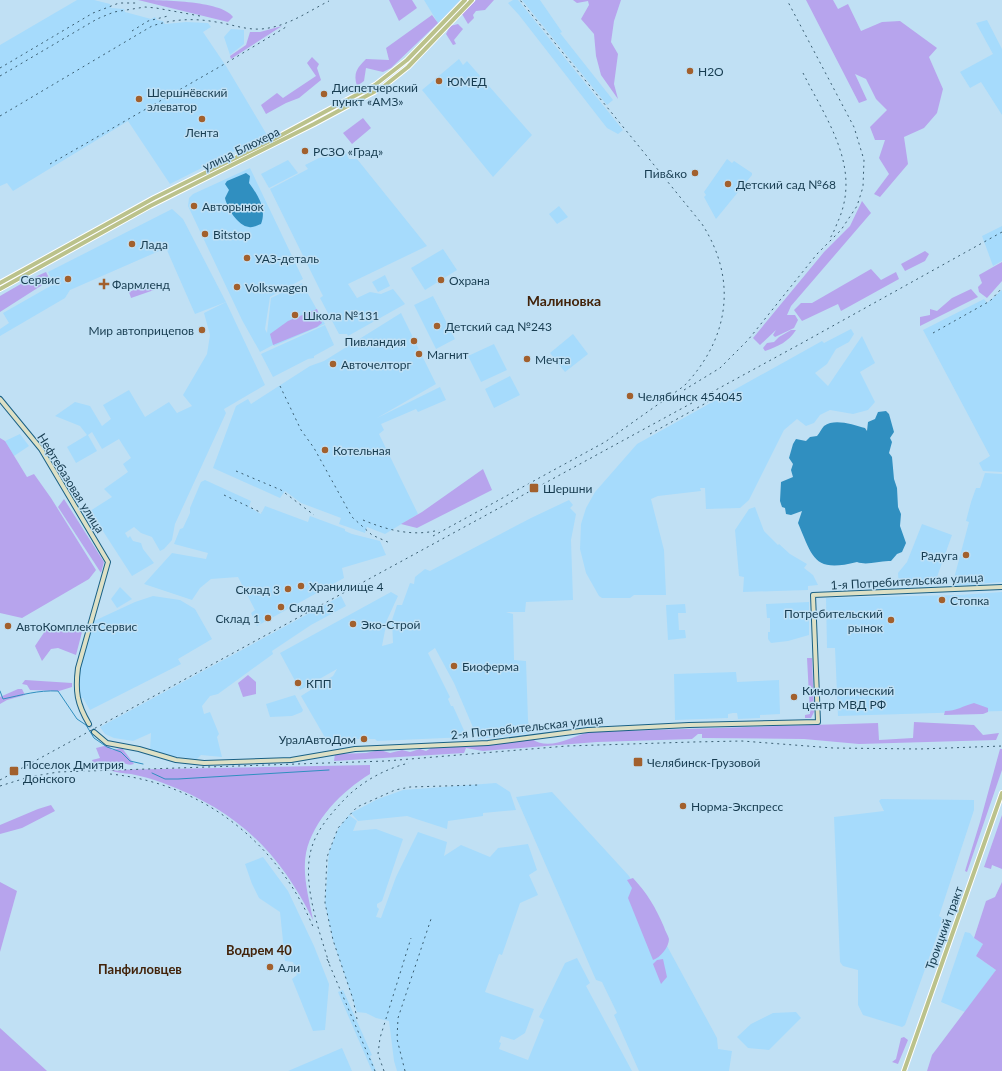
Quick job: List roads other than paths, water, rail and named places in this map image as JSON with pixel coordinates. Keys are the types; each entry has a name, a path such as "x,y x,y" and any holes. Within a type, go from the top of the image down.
{"main road":[{"name":"улица Блюхера","path":"0,289 150,206 276,141 345,102 392,73 407,60 465,0"},
{"name":"улица Блюхера","path":"0,283 154,198 355,103 383,86 408,67 472,0"},
{"name":"Троицкий тракт","path":"904,1071 1002,793"}],"street":[{"name":"Нефтебазовая улица","path":"0,399 41,449 108,562 78,668 76,682 78,701 89,724"},
{"name":"1-я Потребительская улица","path":"813,595 1002,586"},
{"name":"2-я Потребительская улица","path":"94,732 107,743 134,748 176,760 212,763 291,760 355,749 488,743 588,730 689,725 818,722 813,595"}],"waterway":[{"path":"0,691 3,699 23,694 58,691 77,719 86,725 94,738 107,747 121,752 130,761 143,764"},
{"path":"152,773 165,779 178,779 329,770"}],"tunnel":[{"path":"89,724 94,732"}],"railway":[{"path":"433,536 605,442 684,386 699,368 711,349 719,329 723,308 724,287 721,266 713,245 702,224 520,0"},
{"path":"684,390 720,368 748,340 817,254 841,230 857,206 863,187 864,160 854,127 787,0"},
{"path":"0,116 152,26 168,22 200,20 249,29 270,28 288,22 329,1"},
{"path":"0,68 93,13 119,3 139,3"},
{"path":"0,76 97,19 114,12 145,7 200,16"},
{"path":"132,31 148,21 168,16"},
{"path":"50,164 286,27"},
{"path":"803,73 838,143 846,180 845,199 839,219 830,238"},
{"path":"0,780 802,343 1002,232"},
{"path":"933,333 990,301 1002,288"},
{"path":"280,386 301,430 314,448 352,517 372,535 390,543"},
{"path":"650,434 706,403 721,392"},
{"path":"236,471 281,490 314,515"},
{"path":"224,495 262,513"},
{"path":"363,520 381,527 410,533 439,530"},
{"path":"0,786 29,777 58,772 386,761 567,746 742,741 833,748 920,749 1002,746"},
{"path":"329,963 310,892 309,863 313,843 328,818 356,789 381,773 409,763"},
{"path":"110,774 144,780 176,790 206,805 234,823 259,845 280,870 299,898 314,929"},
{"path":"357,1019 353,999 333,940 325,903 327,857 338,828 357,807 395,790 410,787 478,785"},
{"path":"405,1071 397,1039 398,1018 431,919"},
{"path":"384,1071 378,1054 380,1038 411,938"},
{"path":"327,959 375,1071"}],"place":[{"name":"H2O","path":"690,71"},
{"name":"ЮМЕД","path":"439,81"},
{"name":"Диспетчерский пункт «АМЗ»","path":"324,94"},
{"name":"Шершнёвский элеватор","path":"139,99"},
{"name":"Лента","path":"202,119"},
{"name":"РСЗО «Град»","path":"305,151"},
{"name":"Пив&ко","path":"695,173"},
{"name":"Детский сад №68","path":"728,184"},
{"name":"Авторынок","path":"194,206"},
{"name":"Bitstop","path":"205,234"},
{"name":"Лада","path":"132,244"},
{"name":"УАЗ-деталь","path":"247,258"},
{"name":"Сервис","path":"68,279"},
{"name":"Охрана","path":"441,280"},
{"name":"Фармленд","path":"104,284"},
{"name":"Volkswagen","path":"237,287"},
{"name":"Школа №131","path":"295,315"},
{"name":"Детский сад №243","path":"437,326"},
{"name":"Мир автоприцепов","path":"202,330"},
{"name":"Пивландия","path":"414,341"},
{"name":"Магнит","path":"419,354"},
{"name":"Мечта","path":"527,359"},
{"name":"Авточелторг","path":"333,364"},
{"name":"Челябинск 454045","path":"630,396"},
{"name":"Котельная","path":"325,450"},
{"name":"Шершни","path":"534,488"},
{"name":"Радуга","path":"966,555"},
{"name":"Хранилище 4","path":"301,586"},
{"name":"Склад 3","path":"288,589"},
{"name":"Стопка","path":"942,600"},
{"name":"Склад 2","path":"281,607"},
{"name":"Склад 1","path":"268,618"},
{"name":"Потребительский рынок","path":"891,620"},
{"name":"Эко-Строй","path":"353,624"},
{"name":"АвтоКомплектСервис","path":"8,626"},
{"name":"Биоферма","path":"454,666"},
{"name":"КПП","path":"298,683"},
{"name":"Кинологический центр МВД РФ","path":"794,697"},
{"name":"УралАвтоДом","path":"364,739"},
{"name":"Челябинск-Грузовой","path":"638,762"},
{"name":"Поселок Дмитрия Донского","path":"14,771"},
{"name":"Норма-Экспресс","path":"683,806"},
{"name":"Али","path":"270,967"}],"district":[{"name":"Малиновка","path":"564,300"},
{"name":"Водрем 40","path":"259,950"},
{"name":"Панфиловцев","path":"140,969"}]}
